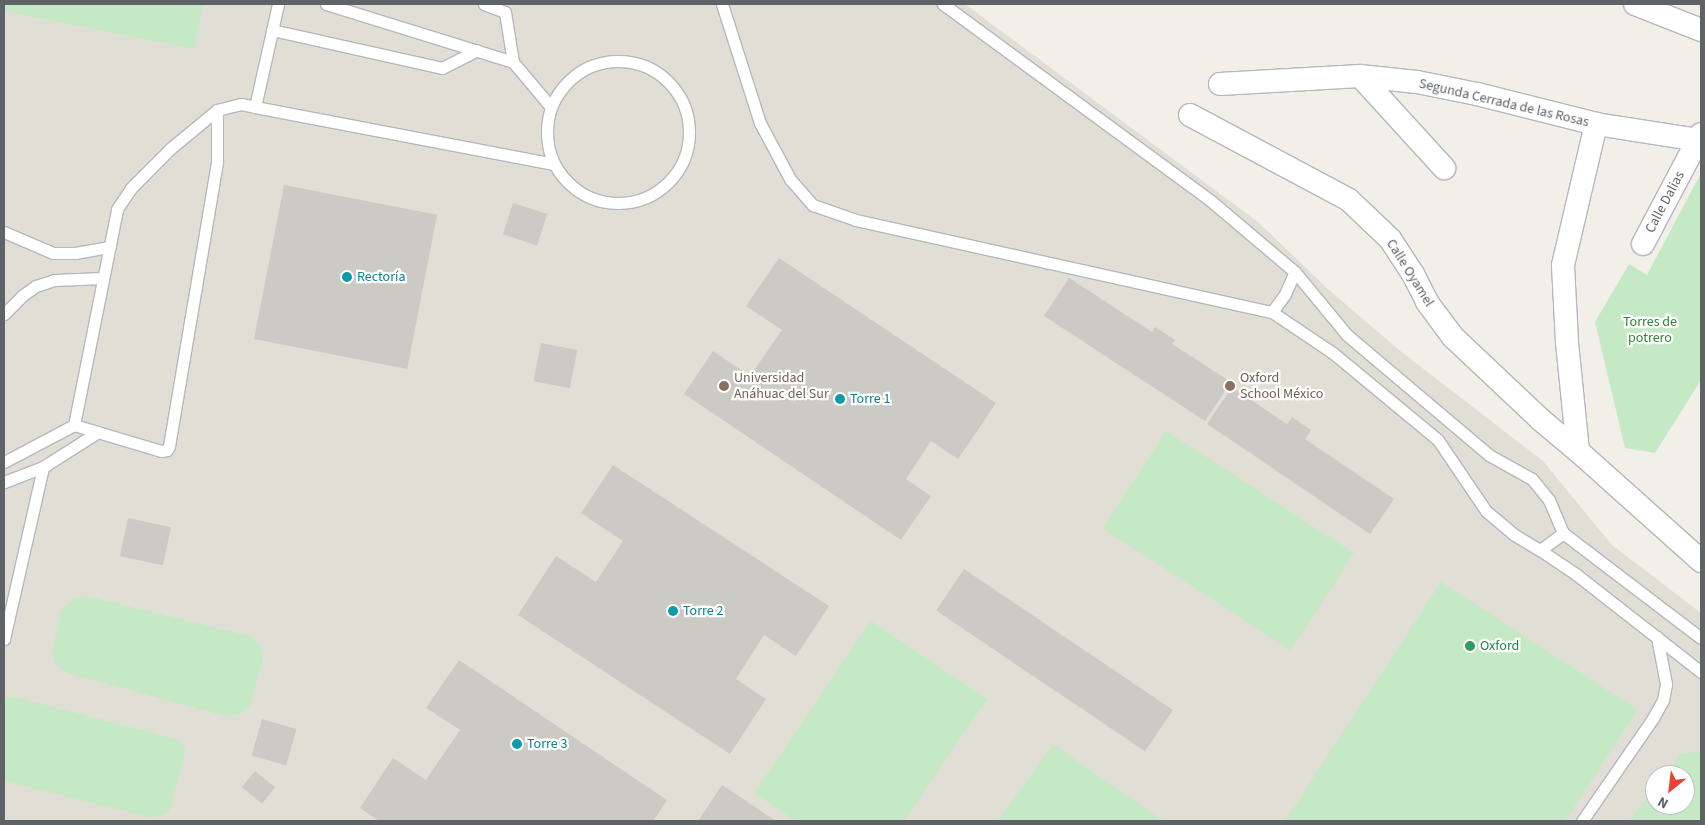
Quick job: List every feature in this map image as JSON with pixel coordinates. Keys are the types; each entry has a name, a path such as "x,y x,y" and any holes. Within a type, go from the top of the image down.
{"street":[{"path":"1635,4 1701,30"},
{"path":"1360,76 1444,168"},
{"name":"Segunda Cerrada de las Rosas","path":"1220,84 1360,76 1417,82 1469,92 1596,124 1700,137"},
{"name":"Calle Oyamel","path":"1190,115 1348,200 1390,239 1413,274 1427,302 1453,338 1541,420 1578,450 1701,561"},
{"path":"1578,450 1567,342 1563,265 1596,124"},
{"name":"Calle Dalias","path":"1643,244 1700,137"}],"lane":[{"path":"255,107 278,4"},
{"path":"326,4 513,62"},
{"path":"484,4 505,12 513,62 550,106"},
{"path":"722,4 760,123 790,179 813,205 856,220 1272,312 1333,353 1438,440 1486,511 1513,534 1540,550 1701,672"},
{"path":"944,4 1210,201 1295,272 1347,335 1489,455 1532,478 1549,500 1563,533 1701,638"},
{"path":"272,30 442,68 477,50"},
{"path":"609,60 636,62 660,74 679,93 691,130 682,168 654,196 616,205 578,193 553,164 546,135 550,106 564,84 584,69 609,60"},
{"path":"74,425 117,209 131,188 171,148 216,110 241,104 553,164"},
{"path":"4,462 74,425 161,451 167,450 217,161 216,110"},
{"path":"4,232 54,253 75,253 109,247"},
{"path":"1272,312 1285,294 1295,272"},
{"path":"4,314 23,295 36,286 54,280 103,278"},
{"path":"4,482 43,467 98,432"},
{"path":"4,639 43,467"},
{"path":"1540,550 1563,533"},
{"path":"1582,821 1653,718 1663,700 1666,684 1657,637"}],"shaded area":[{"name":"Universidad Anáhuac del Sur","path":"4,4 965,4 1258,222 1328,289 1399,350 1543,461 1612,545 1701,613 1701,821 4,821"}],"green space":[{"path":"4,4 203,4 194,49 4,11"},
{"name":"Torres de potrero","path":"1701,173 1701,380 1655,453 1625,448 1595,322 1629,264 1647,275"},
{"path":"1166,431 1354,553 1291,650 1103,528"},
{"name":"Oxford","path":"1441,582 1638,710 1565,821 1285,821"},
{"path":"87,596 252,637 261,646 263,659 250,706 240,714 228,717 68,673 55,664 52,652 61,610 73,599"},
{"path":"871,621 987,699 904,821 796,821 754,793"},
{"path":"4,697 14,697 180,740 185,749 184,759 169,811 160,816 148,817 4,781"},
{"path":"1053,744 1163,821 998,821"},
{"path":"1701,751 1701,821 1629,821 1645,800 1645,815 1695,815 1695,765 1673,765 1681,754"}],"building":[{"name":"Rectoría","path":"284,185 437,215 407,369 254,339"},
{"path":"513,203 547,214 537,246 503,234"},
{"name":"Torre 1","path":"779,258 996,403 958,459 931,441 906,479 931,496 901,540 684,394 713,351 750,376 782,330 746,306"},
{"path":"1069,278 1152,332 1155,327 1175,340 1172,344 1231,382 1205,421 1044,316"},
{"path":"541,343 577,350 570,388 534,381"},
{"path":"1232,387 1287,424 1292,417 1311,430 1305,439 1394,499 1370,534 1207,424"},
{"name":"Torre 2","path":"613,465 829,606 796,656 764,635 736,679 766,699 730,754 518,615 556,556 596,582 623,541 581,513"},
{"path":"128,518 171,527 163,565 120,556"},
{"path":"964,569 1173,710 1145,751 936,610"},
{"name":"Torre 3","path":"459,660 667,800 653,821 379,821 360,808 393,758 426,780 460,730 426,708"},
{"path":"262,719 297,729 286,765 252,756"},
{"path":"255,771 275,787 262,804 242,787"},
{"path":"722,785 776,821 698,821"}],"place":[{"name":"Rectoría","path":"347,277"},
{"name":"Universidad Anáhuac del Sur","path":"724,386"},
{"name":"Oxford School México","path":"1230,386"},
{"name":"Torre 1","path":"840,399"},
{"name":"Torre 2","path":"673,611"},
{"name":"Oxford","path":"1470,646"},
{"name":"Torre 3","path":"517,744"}]}
